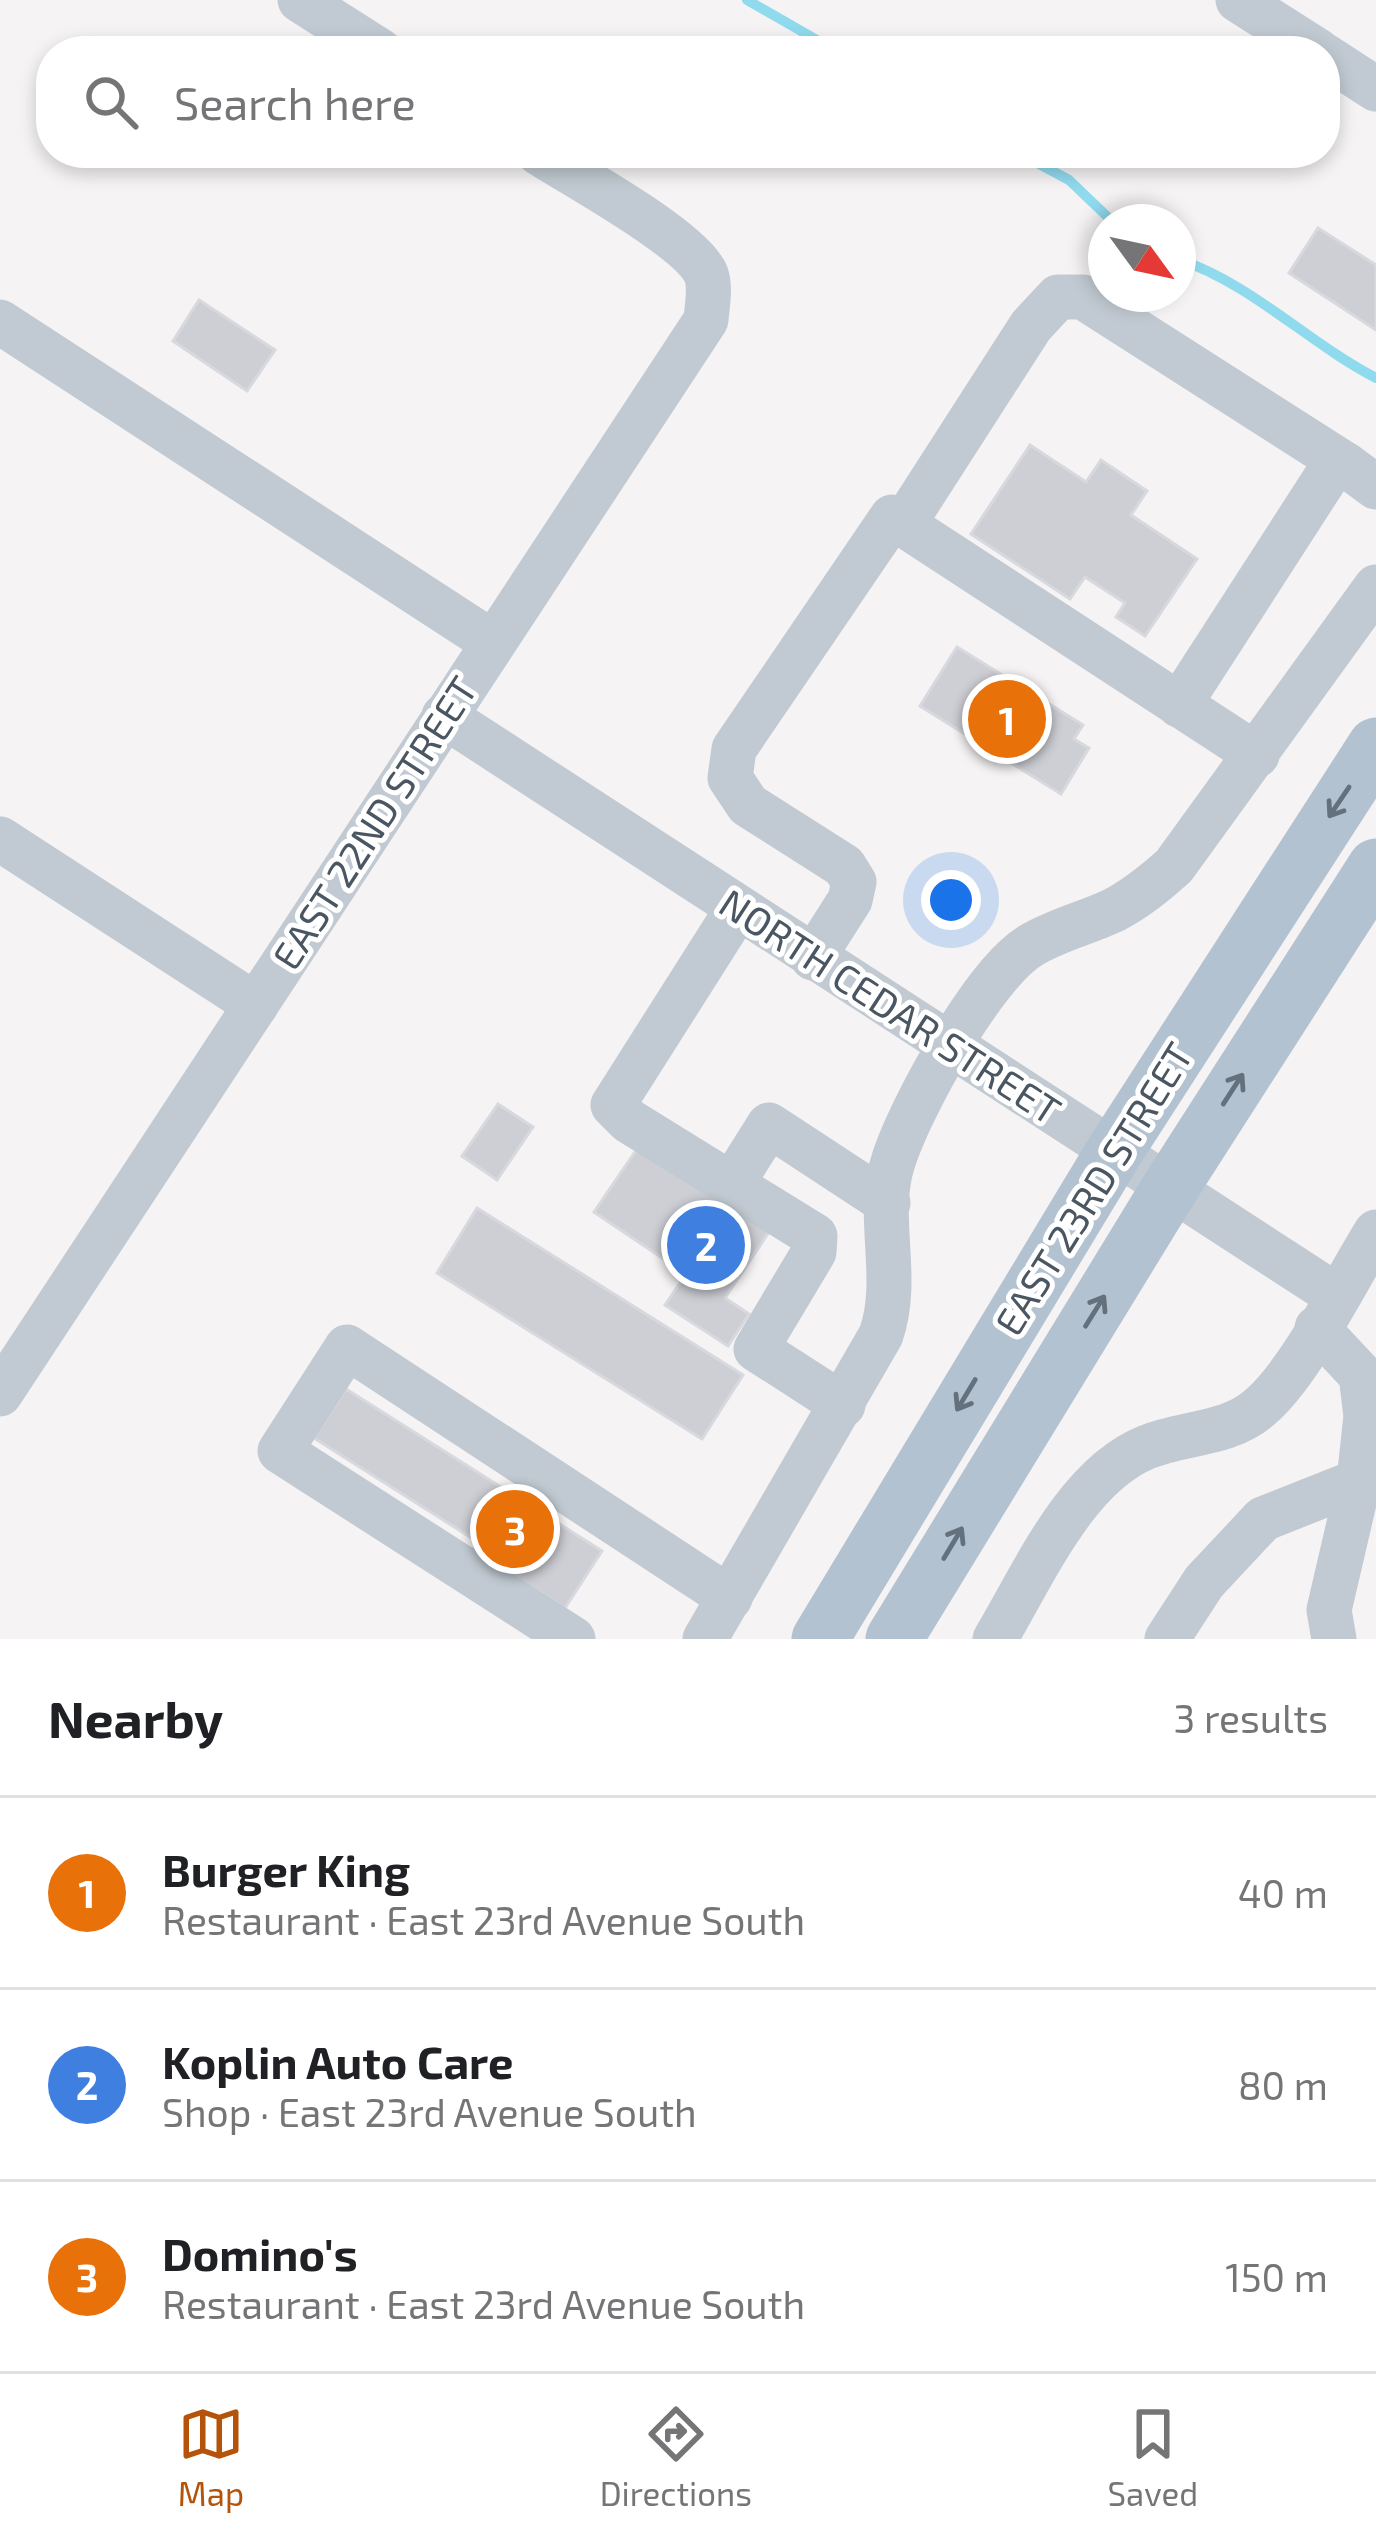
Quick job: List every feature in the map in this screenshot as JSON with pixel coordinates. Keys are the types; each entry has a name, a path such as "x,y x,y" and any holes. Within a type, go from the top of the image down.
{"main road":[{"name":"EAST 23RD STREET","path":"820,1639 1114,1152 1376,746"},
{"name":"EAST 23RD STREET","path":"894,1639 1170,1188 1376,867"}],"street":[{"path":"300,0 356,36"},
{"path":"1238,0 1294,36"},
{"path":"1340,65 1376,88"},
{"name":"EAST 22ND STREET","path":"6,1370 256,1005 706,320 709,280 703,267 684,248 562,168"},
{"path":"904,524 1031,326 1058,298 1083,297 1361,476"},
{"path":"0,322 492,642"},
{"path":"1179,705 1330,470 1361,476"},
{"path":"813,958 850,900 854,882 844,866 748,805 730,778 734,749 892,517 1257,755"},
{"path":"705,1639 881,1335 892,1288 891,1166 901,1139 988,989 1028,947 1112,911 1148,890 1174,866 1376,587"},
{"name":"NORTH CEDAR STREET","path":"444,716 1170,1188 1327,1312 1361,1375 1366,1416 1359,1481 1329,1610 1334,1639"},
{"path":"0,838 256,1005"},
{"path":"738,908 613,1105 629,1121 815,1236 814,1252 756,1349 843,1405"},
{"path":"732,1184 769,1125 888,1203"},
{"path":"995,1639 1092,1486 1130,1454 1215,1429 1258,1409 1292,1369 1376,1232"},
{"path":"573,1639 280,1450 347,1347 730,1598"},
{"path":"1167,1639 1204,1582 1263,1520 1359,1481"}],"building":[{"path":"1318,228 1376,265 1376,330 1289,273"},
{"path":"199,300 275,350 247,391 173,341"},
{"path":"1030,445 1086,482 1101,460 1147,491 1131,515 1197,559 1145,636 1116,617 1125,603 1085,577 1070,599 971,534"},
{"path":"957,647 1083,725 1074,739 1089,748 1061,794 920,706"},
{"path":"498,1104 533,1127 497,1180 462,1156"},
{"path":"639,1146 769,1232 725,1298 749,1314 728,1346 665,1305 686,1274 594,1212"},
{"path":"477,1208 743,1375 702,1439 437,1273"},
{"path":"346,1389 602,1551 565,1608 473,1550 478,1542 314,1438"}],"waterway":[{"path":"747,0 810,36"},
{"path":"1047,168 1069,180 1094,204"},
{"path":"1196,266 1255,298 1376,378"}],"place":[{"name":"Burger King","path":"1007,719"},
{"name":"Koplin Auto Care","path":"706,1245"},
{"name":"Domino's","path":"515,1529"}]}
